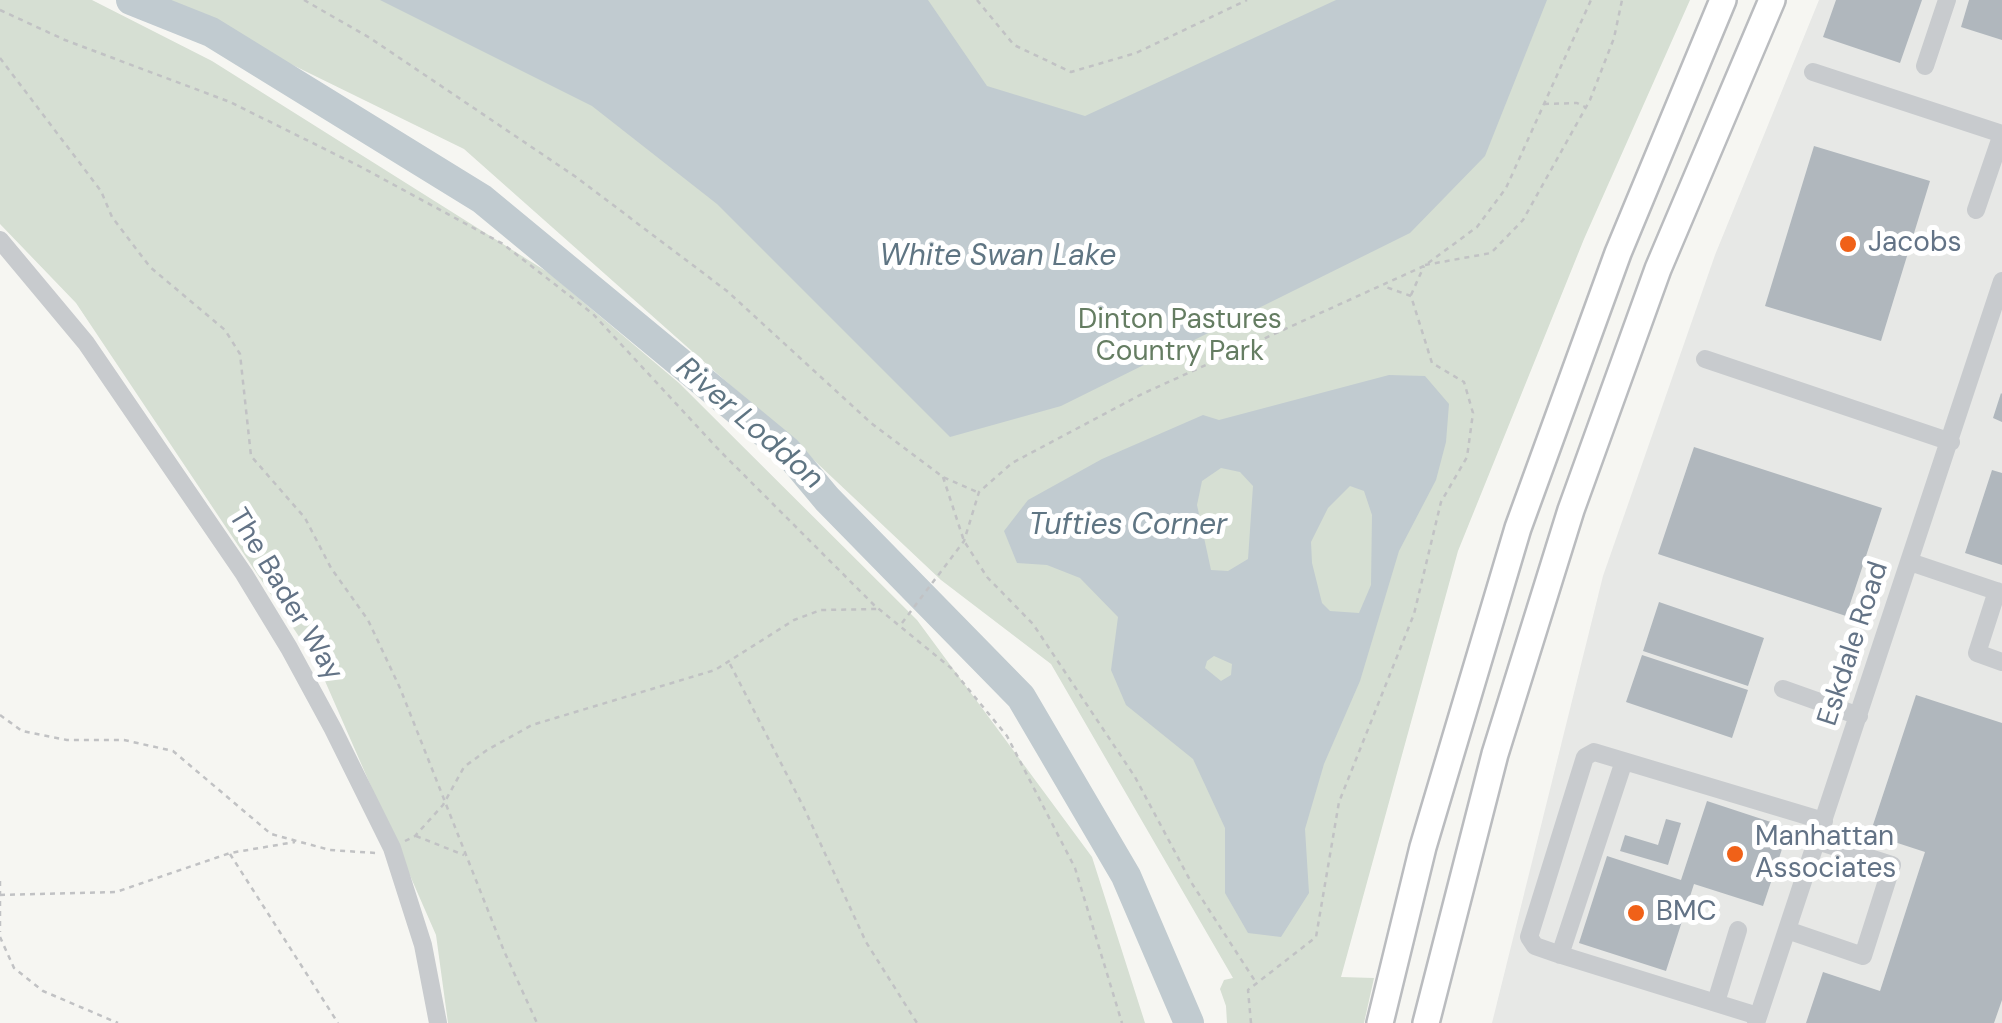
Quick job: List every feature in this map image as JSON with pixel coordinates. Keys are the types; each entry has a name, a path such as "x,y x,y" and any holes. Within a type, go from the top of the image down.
{"highway":[{"path":"1380,1023 1423,847 1518,528 1618,253 1723,0"},
{"path":"1426,1023 1506,717 1588,458 1684,205 1772,0"},
{"path":"1436,1023 1452,916"}],"street":[{"path":"1925,66 1947,0"},
{"path":"1814,72 2002,134 1976,210"},
{"name":"The Bader Way","path":"0,240 86,342 244,574 334,729 392,848 423,945 438,1023"},
{"name":"Eskdale Road","path":"1757,1019 2002,282"},
{"path":"1705,359 1951,442"},
{"path":"1910,562 2000,592 1977,653 2002,662"},
{"path":"1782,690 1859,716"},
{"path":"1757,1019 1716,1002 1560,955 1535,946 1529,937 1585,758 1594,752 1824,821"},
{"path":"1560,955 1624,762"},
{"path":"1787,930 1862,956 1892,865 1817,841"},
{"path":"1716,1002 1738,930"}],"path":[{"path":"304,0 370,38 576,177 727,291 847,403 942,477 978,492"},
{"path":"976,0 1014,45 1071,72 1136,53 1247,0"},
{"path":"901,624 964,540 978,492 1012,463 1142,394 1424,266 1477,227 1506,188 1591,0"},
{"path":"1424,266 1491,253 1523,220 1586,108 1614,38 1622,0"},
{"path":"2,11 65,40 230,102 362,166 503,244 593,314 719,450 880,609 951,668 1007,736 1075,868 1122,1023"},
{"path":"0,58 101,191 112,217 150,267 215,320 240,354 251,456 305,518 331,568 360,604 400,688 443,805 537,1023"},
{"path":"1544,104 1577,103 1586,108"},
{"path":"1251,1023 1248,990 1316,937 1339,802 1414,614 1441,502 1467,457 1473,413 1464,382 1432,363 1411,296 1424,266"},
{"path":"1383,286 1411,296"},
{"path":"942,477 964,540 986,576 1033,624 1134,777 1191,882 1256,982"},
{"path":"465,855 414,836 443,805 464,767 487,750 532,725 676,683 729,663 805,615 830,608 880,609"},
{"path":"729,663 804,808 866,942 917,1023"},
{"path":"0,715 22,731 67,740 124,740 173,751 271,834 330,850 380,854 392,848"},
{"path":"0,895 116,892 230,852 302,843"},
{"path":"230,852 338,1023"},
{"path":"0,882 0,935 14,968 43,990 118,1023"}],"shaded area":[{"path":"1819,0 2002,0 2002,1023 1492,1023 1603,576 1715,255"}],"green space":[{"path":"0,0 92,0 212,61 549,273 679,383 917,620 1092,857 1145,1023 448,1023 436,935 318,665 76,303 0,224"},
{"name":"Dinton Pastures Country Park","path":"160,0 1690,0 1584,239 1458,551 1341,977 1374,978 1364,1023 1227,1023 1220,989 1224,980 1233,978 1051,664 941,580 800,447 464,149"}],"water":[{"name":"White Swan Lake","path":"380,0 928,0 987,86 1085,116 1336,0 1547,0 1485,156 1410,233 1061,406 950,437 717,204 592,106"},
{"name":"Tufties Corner","path":"1389,375 1425,376 1449,404 1446,442 1436,480 1399,551 1360,681 1324,764 1305,829 1309,893 1281,937 1248,933 1225,893 1225,828 1193,759 1126,705 1111,670 1118,617 1080,578 1047,565 1017,563 1004,531 1028,500 1102,459 1203,415 1219,420","holes":["1221,468 1240,472 1253,486 1248,559 1228,571 1211,570 1197,505 1202,481","1350,486 1364,491 1372,515 1371,585 1359,613 1330,611 1322,603 1311,542 1328,508","1214,656 1232,664 1231,675 1221,681 1205,668"]}],"building":[{"path":"1836,0 1922,0 1900,63 1823,37"},
{"path":"1969,0 2002,0 2002,40 1961,27"},
{"name":"Jacobs","path":"1814,146 1930,181 1881,341 1765,306"},
{"path":"2002,394 2002,422 1993,418"},
{"path":"1694,447 1882,508 1846,616 1658,554"},
{"path":"1992,470 2002,473 2002,565 1965,553"},
{"path":"1659,602 1764,638 1748,686 1643,651"},
{"path":"1642,655 1748,690 1732,738 1626,702"},
{"path":"1916,695 2002,723 2002,1000 1994,1023 1806,1023 1823,972 1880,991 1925,852 1870,834"},
{"path":"1707,801 1789,828 1763,906 1694,884 1666,971 1579,943 1607,856 1681,880"},
{"path":"1666,819 1681,823 1668,865 1620,851 1625,835 1658,845"}],"waterway":[{"name":"River Loddon","path":"131,0 211,32 482,199 787,451 827,499 1021,697 1126,876 1189,1023"}],"place":[{"name":"Jacobs","path":"1848,244"},
{"name":"Manhattan Associates","path":"1735,854"},
{"name":"BMC","path":"1636,913"}]}
